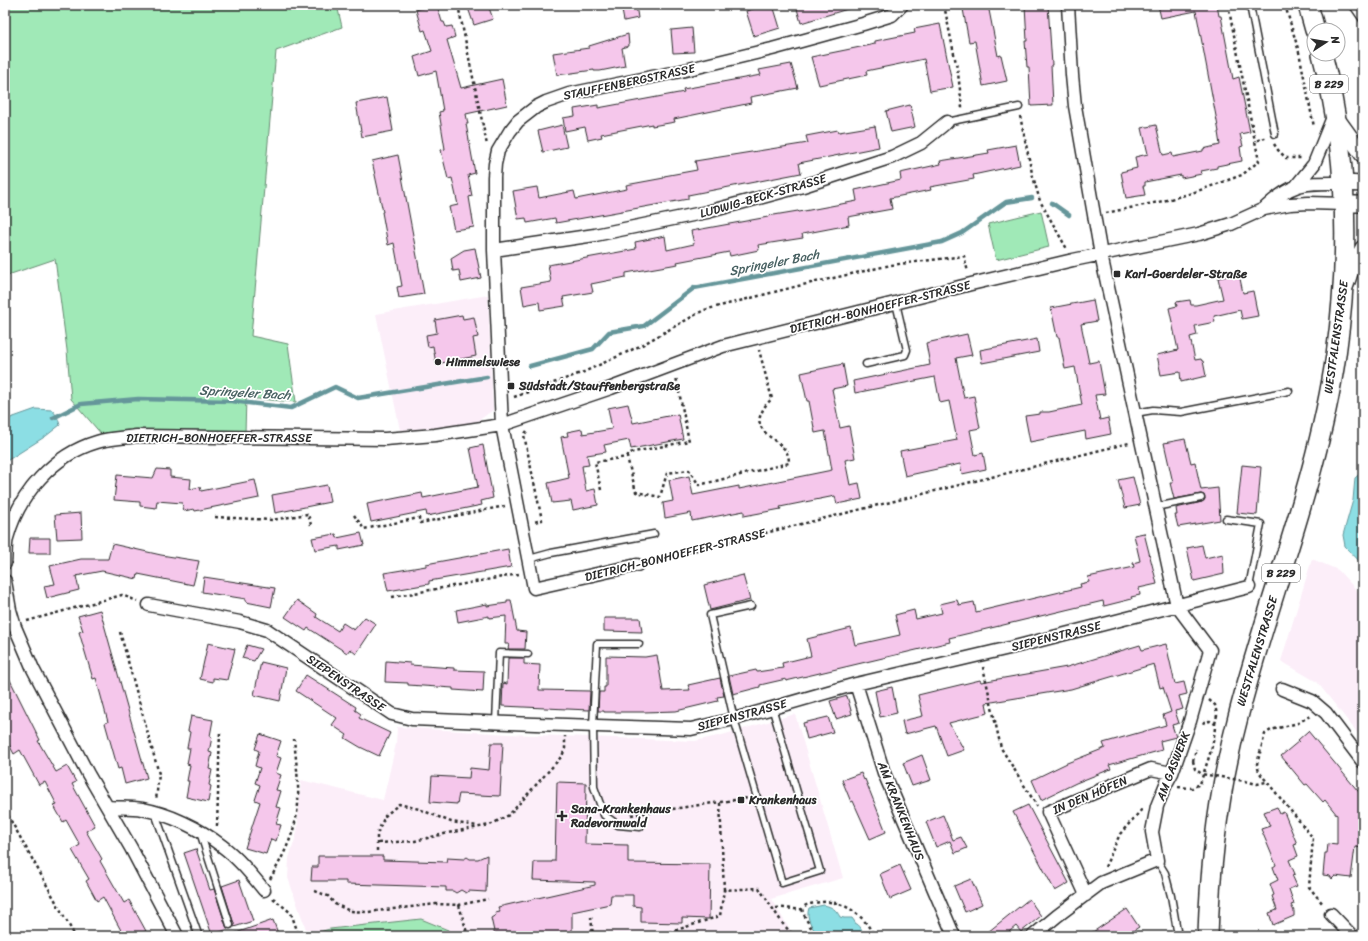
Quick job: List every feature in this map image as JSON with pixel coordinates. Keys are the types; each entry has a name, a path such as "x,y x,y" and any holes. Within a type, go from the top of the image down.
{"main road":[{"path":"1308,5 1313,22"},
{"name":"B 229","path":"1324,62 1334,114 1343,183 1344,204"},
{"name":"WESTFALENSTRASSE","path":"1208,936 1211,864 1227,762 1250,673 1295,528 1320,436 1336,356 1343,295 1344,204"}],"street":[{"name":"STAUFFENBERGSTRASSE","path":"502,425 494,250 494,164 498,151 518,121 536,107 568,94 681,71 772,49 856,26 892,14 902,5"},
{"path":"1068,5 1075,106 1101,255 1177,606"},
{"path":"1334,114 1353,143 1363,155"},
{"path":"1297,185 1314,164 1334,114"},
{"name":"LUDWIG-BECK-STRASSE","path":"494,250 595,235 707,212 795,188 892,157 921,143 947,122"},
{"name":"DIETRICH-BONHOEFFER-STRASSE","path":"1264,209 1277,197 1297,185 1309,183 1343,183"},
{"path":"1343,183 1363,184"},
{"name":"DIETRICH-BONHOEFFER-STRASSE","path":"5,563 6,539 16,514 29,492 43,476 64,457 90,444 108,439 137,436 385,439 435,435 502,425 611,388 723,346 1074,260 1179,239 1231,224 1264,209 1290,204 1344,204"},
{"path":"1344,204 1363,204"},
{"path":"1343,295 1350,273 1363,248"},
{"name":"DIETRICH-BONHOEFFER-STRASSE","path":"502,425 534,588 637,565"},
{"path":"5,581 14,624 33,669 88,774 134,852 177,936"},
{"name":"SIEPENSTRASSE","path":"149,605 240,622 267,630 392,714 412,719 691,728 734,719 856,684 980,655 1250,587"},
{"name":"AM GASWERK","path":"1157,860 1152,832 1157,806 1172,773 1190,721 1210,650 1177,606"},
{"name":"AM KRANKENHAUS","path":"856,684 884,773 954,936"},
{"path":"1282,689 1312,701 1326,713 1363,762"},
{"name":"IN DEN HÖFEN","path":"1086,895 1048,812 1151,768 1172,773"},
{"path":"108,807 141,809 178,821 200,832 241,864 264,890"},
{"path":"1033,936 1101,883 1157,860"},
{"path":"1331,914 1352,936"}],"lane":[{"path":"1250,5 1275,134"},
{"path":"1351,5 1363,20"},
{"name":"LUDWIG-BECK-STRASSE","path":"947,122 1019,107"},
{"path":"866,364 905,355 908,350 896,303"},
{"path":"1135,413 1153,410 1181,412 1289,391"},
{"path":"1155,507 1201,498"},
{"name":"SIEPENSTRASSE","path":"1226,519 1261,524 1250,587"},
{"path":"528,559 551,553 654,534"},
{"path":"751,606 710,615 734,719 782,883 820,871 772,707"},
{"path":"639,644 598,644 593,726 594,787 604,815 618,825 640,827"},
{"path":"496,722 499,653 528,654"},
{"path":"155,813 198,934"},
{"path":"200,832 230,925"},
{"name":"AM GASWERK","path":"1157,860 1165,873 1171,896 1178,936"}],"path":[{"path":"458,5 487,146"},
{"path":"944,5 958,73 962,107 947,122"},
{"path":"1106,220 1104,213 1177,197 1242,175 1259,161 1228,5"},
{"path":"1285,5 1299,52 1314,128"},
{"path":"1019,107 1032,172 1040,201 1074,260"},
{"path":"1255,141 1264,138 1272,141"},
{"path":"1301,164 1306,159"},
{"path":"501,402 584,372 640,346 704,310 798,286 892,265 964,256"},
{"path":"627,457 636,492 660,497 667,474 689,470 699,485 789,463 787,452 765,432 760,425 759,418 765,405 772,399 756,338"},
{"path":"601,490 595,462 627,457 629,453 689,441 674,364"},
{"path":"522,525 542,520 524,435 529,428"},
{"name":"DIETRICH-BONHOEFFER-STRASSE","path":"637,565 1141,440"},
{"path":"354,515 364,529 419,518 420,523 518,504"},
{"path":"215,517 272,520 308,514 311,525"},
{"path":"392,597 531,572"},
{"path":"14,624 122,595 149,605"},
{"path":"120,632 159,774 155,813"},
{"path":"980,655 1001,748 1039,808 1048,812"},
{"path":"1166,784 1181,788 1192,788 1200,784 1215,730 1214,724 1217,714 1215,705"},
{"path":"1310,716 1298,723 1271,730 1265,734 1256,764 1259,772 1266,782 1313,838 1309,887 1331,914"},
{"path":"1200,728 1204,722 1210,721 1214,724"},
{"path":"216,843 220,731"},
{"path":"378,843 415,841 448,833 490,826 509,815 562,756 565,749 565,734"},
{"path":"294,739 298,804 293,830 286,851 264,890 291,913 299,936"},
{"path":"1196,748 1193,761 1195,769 1198,772 1257,784 1266,782"},
{"path":"607,818 720,803 757,796"},
{"path":"658,936 720,916 724,890 720,803"},
{"path":"376,851 378,843 377,834 385,816 399,804 419,809 451,822 481,827"},
{"path":"1101,883 1105,867 1120,834 1142,808 1157,806"},
{"path":"5,810 75,936"},
{"path":"724,890 759,888 783,924 794,936"},
{"path":"315,891 328,896 335,904 350,911 368,912 436,904 459,905 488,899"},
{"path":"776,908 784,907 792,910 802,909 803,906 808,904 830,901 858,914 874,936"},
{"path":"459,905 468,936"},
{"path":"802,909 806,922 811,926 816,936"},
{"path":"591,917 593,936"}],"shaded area":[{"name":"Himmelswiese","path":"488,295 493,410 478,421 450,427 400,430 376,314"},
{"path":"1312,559 1338,570 1361,595 1363,594 1363,740 1317,682 1281,661"},
{"name":"Sana-Krankenhaus Radevormwald","path":"795,714 843,878 771,899 794,936 452,936 448,930 421,919 330,929 308,935 288,878 289,858 297,833 301,780 383,800 396,744 397,727 508,734 695,741 722,735"}],"green space":[{"path":"5,5 337,5 342,27 276,51 251,336 288,344 296,402 246,398 245,433 103,436 71,399 67,350 55,259 5,276"},
{"path":"1041,211 1049,247 996,260 988,224"},
{"path":"421,919 448,930 452,936 308,935 330,929"}],"water":[{"path":"36,409 52,410 57,416 60,425 46,436 5,462 5,420"},
{"path":"1363,471 1363,565 1345,546 1343,535 1353,500 1355,478"},
{"path":"824,905 834,909 840,917 852,918 861,928 862,936 818,936 810,923 808,912 809,908"}],"building":[{"path":"437,5 442,22 444,22 446,27 452,26 455,37 447,40 461,88 502,79 507,105 466,114 468,124 466,124 475,173 468,175 472,196 469,197 474,227 454,230 449,207 458,205 452,178 448,179 441,150 445,149 439,112 443,111 436,71 419,76 414,57 432,51 425,30 422,31 416,10"},
{"path":"467,5 488,5 493,19 474,25"},
{"path":"621,5 636,5 638,18 624,21"},
{"path":"766,5 773,5 780,28 754,36 746,11"},
{"path":"796,5 850,5 851,8 801,23"},
{"path":"988,5 998,56 1001,55 1007,81 983,86 975,41 969,42 963,9"},
{"path":"1025,5 1048,5 1053,105 1031,106 1029,67 1027,67 1025,41 1027,41"},
{"path":"1158,5 1197,5 1197,8 1198,5 1217,5 1219,16 1221,16 1233,79 1239,77 1250,132 1240,134 1243,146 1240,147 1242,161 1201,171 1202,174 1181,178 1181,175 1145,182 1145,186 1143,186 1145,195 1126,198 1121,172 1137,168 1135,157 1148,154 1142,128 1156,125 1163,155 1172,153 1173,157 1203,151 1203,149 1220,145 1219,132 1196,11 1161,18"},
{"path":"940,24 953,87 930,91 924,59 866,71 867,75 819,85 811,57 875,44 875,41 915,33 914,29"},
{"path":"692,28 694,52 673,53 671,30"},
{"path":"628,34 629,46 622,48 625,66 600,71 594,70 557,75 553,53 589,48 589,46"},
{"path":"791,64 798,88 750,97 751,103 674,119 675,122 652,126 652,124 601,134 602,137 588,140 585,127 565,131 563,118 575,116 574,109 598,105 598,108 684,92 683,89 761,75 759,70"},
{"path":"387,97 393,131 362,137 356,103"},
{"path":"910,105 915,127 891,132 886,111"},
{"path":"562,125 567,147 543,152 538,131"},
{"path":"875,126 879,147 799,163 801,173 688,195 688,199 556,223 555,218 527,223 526,218 518,219 513,191 537,187 539,198 574,191 576,199 627,189 626,185 697,170 695,161 808,143 806,136 838,130 839,132"},
{"path":"1016,145 1020,165 973,175 974,179 930,187 931,190 890,198 892,209 848,217 849,225 802,234 803,238 758,245 759,250 730,256 729,252 677,262 678,264 626,273 626,277 591,284 593,292 563,297 565,306 540,310 539,302 524,305 521,287 551,282 548,265 636,249 635,242 665,236 667,250 694,244 691,231 857,201 855,190 901,180 900,173 941,164 940,161 989,153 988,150"},
{"path":"398,155 424,294 399,298 397,287 402,286 394,243 388,245 383,212 372,161"},
{"path":"475,248 481,278 461,282 459,270 453,271 451,258 464,250"},
{"path":"1239,274 1243,293 1253,291 1258,316 1242,319 1240,310 1214,316 1215,322 1195,326 1197,335 1190,337 1195,360 1201,359 1203,361 1206,376 1181,382 1180,372 1161,375 1157,355 1178,350 1169,308 1177,306 1176,302 1190,300 1191,305 1196,305 1223,299 1218,278"},
{"path":"1093,300 1097,321 1081,324 1089,363 1099,361 1105,394 1095,395 1100,420 1108,418 1111,434 1086,439 1085,431 1030,442 1025,416 1082,405 1075,367 1065,369 1059,337 1057,337 1051,308"},
{"path":"462,315 463,319 474,317 478,337 473,338 476,356 436,364 433,346 428,347 426,335 437,333 435,320"},
{"path":"967,334 972,355 956,358 964,398 974,396 980,428 970,430 975,455 983,453 986,469 962,474 960,464 905,476 900,451 957,440 949,401 940,403 935,377 855,393 853,381 930,365 926,343"},
{"path":"1037,339 1039,352 982,363 980,350"},
{"path":"843,364 847,386 832,389 840,428 849,426 855,458 845,460 850,485 859,483 862,499 837,504 835,496 744,516 744,511 692,521 691,513 665,518 663,503 673,501 669,480 689,476 693,495 739,486 739,489 832,470 825,431 815,433 809,401 807,401 801,373"},
{"path":"628,404 633,423 678,414 683,439 631,449 629,440 604,445 606,452 587,455 589,465 582,466 586,491 595,489 598,505 573,510 571,501 552,503 548,483 569,478 561,437 568,436 567,432 582,429 583,434 612,429 608,408"},
{"path":"1185,439 1191,463 1195,462 1201,490 1218,488 1220,520 1178,527 1175,515 1177,515 1176,508 1202,502 1205,499 1204,495 1201,494 1174,499 1170,483 1173,483 1164,443"},
{"path":"483,445 493,498 481,501 482,505 427,516 426,511 371,522 367,504 422,493 423,498 478,487 470,448"},
{"path":"1242,465 1261,467 1257,515 1237,513"},
{"path":"157,469 170,470 170,477 191,479 190,489 200,487 201,491 255,480 259,498 195,511 194,509 184,511 182,503 157,501 156,508 140,506 140,502 114,500 117,475 153,478"},
{"path":"1133,477 1140,505 1125,508 1118,480"},
{"path":"327,485 330,502 275,513 272,495"},
{"path":"81,513 82,538 57,539 55,515"},
{"path":"361,533 364,545 339,550 339,546 315,550 312,538 336,534 337,538"},
{"path":"1144,533 1157,584 1139,588 1140,595 1131,597 1132,599 1104,606 1103,601 949,638 950,642 786,681 786,679 760,685 760,687 733,694 729,676 756,670 757,672 783,668 782,663 811,656 807,639 851,628 855,645 900,635 895,615 914,610 916,619 942,613 940,604 957,600 959,605 974,602 976,612 1081,587 1080,584 1089,582 1088,577 1134,567 1133,563 1140,561 1134,535"},
{"path":"30,538 50,538 50,553 29,553"},
{"path":"112,544 161,555 199,561 193,585 138,574 137,579 102,571 76,576 79,590 47,598 44,586 55,584 50,566 81,559 108,559"},
{"path":"1202,545 1205,558 1223,554 1224,574 1194,581 1187,548"},
{"path":"508,549 511,567 429,581 429,584 388,591 384,573"},
{"path":"743,575 750,600 710,610 704,585"},
{"path":"204,577 275,588 271,607 246,602 246,599 202,592"},
{"path":"297,600 317,614 316,617 338,631 343,623 354,630 365,617 376,624 356,654 350,649 347,653 308,628 306,631 285,617"},
{"path":"507,600 511,600 517,631 526,632 525,649 508,649 509,644 505,644 506,616 489,618 489,616 458,622 456,610 487,604 487,606 507,603"},
{"path":"100,610 147,778 125,784 121,768 118,769 105,723 108,722 96,678 93,679 79,632 83,631 78,616"},
{"path":"604,618 640,618 642,632 604,631"},
{"path":"208,643 235,649 227,680 213,678 213,682 200,679"},
{"path":"1166,644 1175,684 1184,682 1187,694 1179,696 1183,709 1175,711 1179,723 1172,725 1176,737 1160,741 1162,750 1109,765 1111,769 1076,783 1041,800 1032,780 1067,763 1105,748 1103,743 1166,725 1163,715 1171,712 1163,687 1160,688 1154,664 1071,689 986,703 988,713 949,723 964,750 947,756 936,726 905,734 902,721 923,716 918,695 980,680 981,682 1067,667 1140,645 1142,650"},
{"path":"247,645 261,649 254,661 242,658"},
{"path":"657,655 663,691 690,690 688,685 720,678 724,696 717,697 718,701 676,711 598,711 599,692 604,692 604,687 606,687 606,656 645,657"},
{"path":"508,658 524,658 524,664 540,665 539,690 590,691 589,710 502,706 503,683 507,684"},
{"path":"386,661 410,663 410,665 454,668 454,670 484,671 483,692 408,685 408,683 385,682"},
{"path":"261,662 286,668 280,701 254,695"},
{"path":"5,670 40,740 38,741 56,772 67,766 76,782 72,784 95,826 86,831 102,859 100,861 124,903 129,900 146,931 136,936 124,936 103,897 97,901 86,881 89,879 72,850 80,845 66,820 63,822 54,806 57,805 45,782 39,785 20,750 14,754 5,737"},
{"path":"306,675 356,707 355,710 361,714 359,718 390,733 379,756 345,738 347,735 332,725 337,718 296,691"},
{"path":"892,687 897,713 880,717 875,691"},
{"path":"847,696 852,714 836,719 830,701"},
{"path":"191,716 213,720 209,752 212,753 209,769 212,770 208,802 186,797 190,765 187,764 190,748 187,748 190,732 188,731"},
{"path":"828,717 833,732 807,739 803,723"},
{"path":"1308,731 1363,797 1360,822 1363,822 1362,848 1355,847 1351,878 1335,876 1332,879 1330,876 1323,875 1325,853 1327,853 1328,844 1337,845 1337,815 1325,800 1323,802 1307,784 1305,785 1281,756 1299,741 1298,740"},
{"path":"260,734 281,741 276,756 281,758 276,773 281,775 276,790 281,791 276,807 281,808 276,824 281,825 276,841 271,839 266,854 245,848 260,802 255,800 260,785 255,783 260,768 255,766 259,751 255,749"},
{"path":"491,743 503,743 500,796 459,794 457,804 430,802 432,776 469,778 470,768 489,770"},
{"path":"922,755 931,780 912,786 903,763"},
{"path":"861,773 864,780 865,779 886,832 870,839 853,801 851,802 842,780"},
{"path":"557,782 586,783 585,844 628,845 628,863 710,864 709,919 682,918 682,923 641,922 641,907 633,906 633,895 611,895 610,904 572,912 572,936 531,936 530,933 516,936 495,936 491,918 496,915 495,913 500,912 498,907 595,885 595,882 533,880 534,862 555,861"},
{"path":"1028,805 1069,883 1055,891 1013,812"},
{"path":"1277,807 1280,814 1284,812 1297,844 1294,845 1298,856 1289,860 1295,874 1292,875 1297,886 1289,889 1294,904 1291,905 1294,911 1294,916 1273,925 1269,913 1277,910 1270,884 1278,880 1273,867 1276,865 1261,829 1270,826 1264,812"},
{"path":"943,815 953,840 961,837 967,848 955,853 950,841 936,847 926,822"},
{"path":"196,849 210,890 214,889 228,929 212,935 184,853"},
{"path":"487,855 486,892 469,891 466,893 461,890 456,893 453,891 446,891 446,887 346,884 346,881 311,881 312,867 318,867 318,856 383,856 383,860 446,862 447,858 464,859 467,857 470,859 478,859"},
{"path":"900,865 911,890 890,899 880,874"},
{"path":"971,879 982,904 965,912 954,886"},
{"path":"239,880 253,921 234,927 222,886"},
{"path":"1029,899 1041,916 1021,932 1016,926 1004,936 983,936"},
{"path":"1127,909 1139,927 1125,936 1087,936"},
{"path":"273,920 279,936 233,936 233,934"}],"waterway":[{"name":"Springeler Bach","path":"530,366 593,349 609,332 644,326 694,288 942,242 962,233 1006,202 1032,198"},
{"name":"Springeler Bach","path":"1052,203 1069,215"},
{"name":"Springeler Bach","path":"53,418 81,404 138,399 231,401 291,408 335,387 358,398 487,377"},
{"name":"Springeler Bach","path":"1363,461 1363,479"}],"place":[{"name":"Karl-Goerdeler-Straße","path":"1117,274"},
{"name":"Himmelswiese","path":"438,362"},
{"name":"Südstadt/Stauffenbergstraße","path":"511,386"},
{"name":"Krankenhaus","path":"741,800"},
{"name":"Sana-Krankenhaus Radevormwald","path":"562,816"}]}
